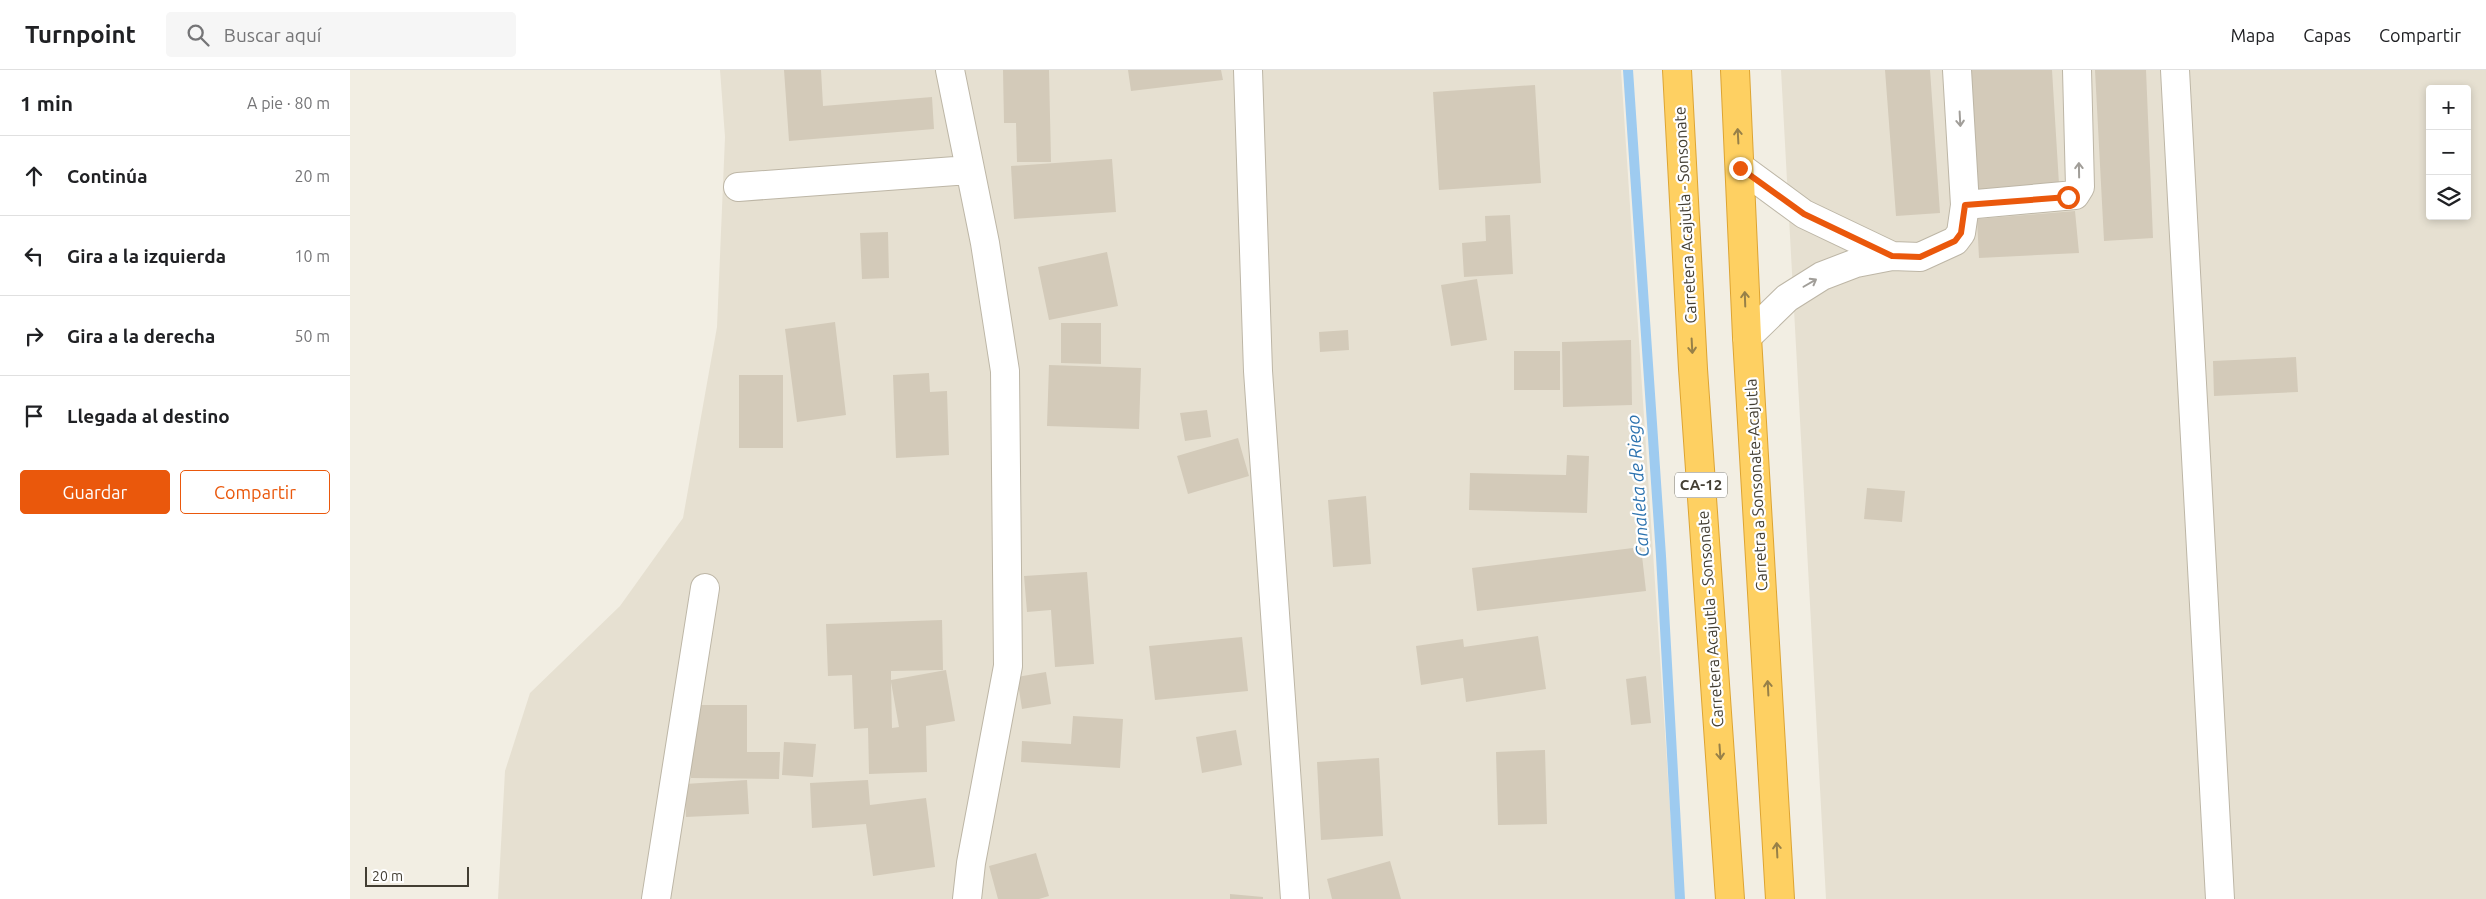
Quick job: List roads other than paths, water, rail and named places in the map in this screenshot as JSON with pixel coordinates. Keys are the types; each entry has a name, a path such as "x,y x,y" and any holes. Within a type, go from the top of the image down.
{"highway":[{"name":"Carretera Acajutla - Sonsonate","path":"1677,70 1693,369 1730,899"},
{"name":"Carretra a Sonsonate-Acajutla","path":"1735,70 1747,337 1780,899"}],"street":[{"path":"950,70 985,243 1006,372 1008,666 971,863 967,899"},
{"path":"1248,70 1258,371 1295,899"},
{"path":"1747,337 1787,298 1806,285 1856,262 1892,256 1920,257 1955,241 1961,233 1965,205 1957,70"},
{"path":"1965,205 2075,195 2080,187 2077,70"},
{"path":"2175,70 2220,899"},
{"path":"1740,168 1804,214 1892,256"},
{"path":"738,187 969,170"},
{"path":"656,899 705,588"}],"waterway":[{"name":"Canaleta de Riego","path":"1628,70 1661,556 1680,899"}]}
